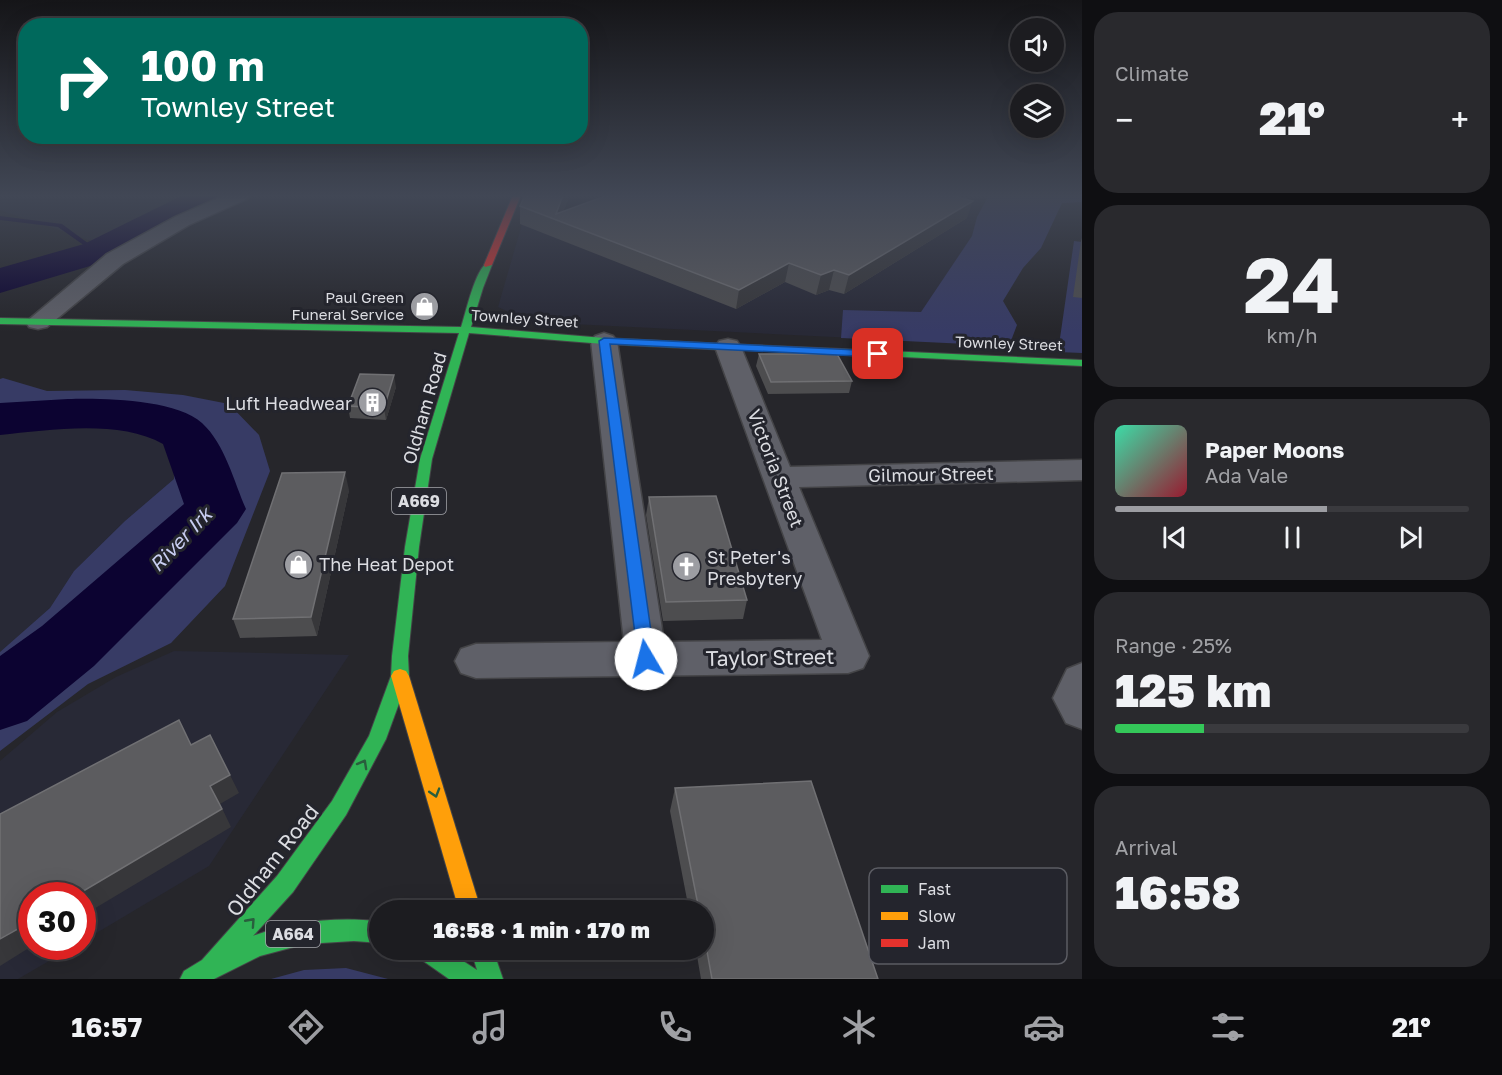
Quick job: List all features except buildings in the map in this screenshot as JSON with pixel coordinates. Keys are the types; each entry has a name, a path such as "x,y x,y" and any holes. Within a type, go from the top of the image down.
{"main road":[{"name":"Oldham Road","path":"467,900 400,676 400,656 412,547 426,459 478,288 498,241"},
{"name":"Townley Street","path":"0,321 465,330 604,341 1082,363"},
{"name":"Oldham Road","path":"212,966 285,884 339,808 377,739 400,676"},
{"name":"A664","path":"192,979 212,966 260,942 307,930 356,928 369,930"},
{"path":"442,960 470,979"},
{"path":"485,960 491,979"}],"street":[{"path":"38,322 115,259 147,241"},
{"path":"604,341 646,659"},
{"name":"Victoria Street","path":"728,347 848,656"},
{"name":"Gilmour Street","path":"779,477 1082,470"},
{"name":"Taylor Street","path":"476,661 848,656"},
{"path":"1082,681 1075,698 1082,710"}],"shaded area":[{"path":"90,241 132,241 115,249"},
{"path":"517,241 981,241 916,341 531,322 498,307"},
{"path":"969,241 1044,241 1041,248 1023,268 1003,301 1017,325 1009,346 841,338 843,310 921,312"},
{"path":"1074,241 1082,242 1082,353 1058,352"},
{"path":"0,379 47,391 125,390 183,395 229,404 259,435 270,471 225,586 171,643 88,684 0,751 0,652 50,608 74,571 125,521 174,479 175,444 129,425 0,429"},
{"path":"129,425 175,444 174,479 125,521 74,571 50,608 0,652 0,429"},
{"path":"174,651 349,655 209,866 96,933 96,882 18,882 18,960 51,960 18,979 0,979 0,761 57,712 116,677"},
{"path":"346,968 388,979 271,979 304,970"}],"waterway":[{"path":"81,241 97,252"},
{"name":"River Irk","path":"0,281 97,252 119,241"},
{"name":"River Irk","path":"0,419 94,414 145,418 166,424 187,438 216,509 68,646 0,698"}],"traffic: fast":[{"path":"211,966 285,884 339,808 377,739 400,676 400,656 412,547 426,459 478,288 488,265"},
{"path":"0,321 465,330 604,341 728,347"},
{"path":"887,354 1082,363"},
{"path":"192,979 237,954 282,938 329,930 369,931"},
{"path":"441,960 469,979"},
{"path":"485,960 491,979"}],"traffic: slow":[{"path":"400,676 467,900"}],"traffic: jam":[{"path":"488,265 498,241"},
{"path":"728,347 887,354"}],"place":[{"name":"Paul Green Funeral Service","path":"425,306"},
{"name":"Luft Headwear","path":"373,403"},
{"name":"The Heat Depot","path":"298,564"},
{"name":"St Peter's Presbytery","path":"686,567"}],"route":[{"path":"646,659 604,341 878,354"}]}
